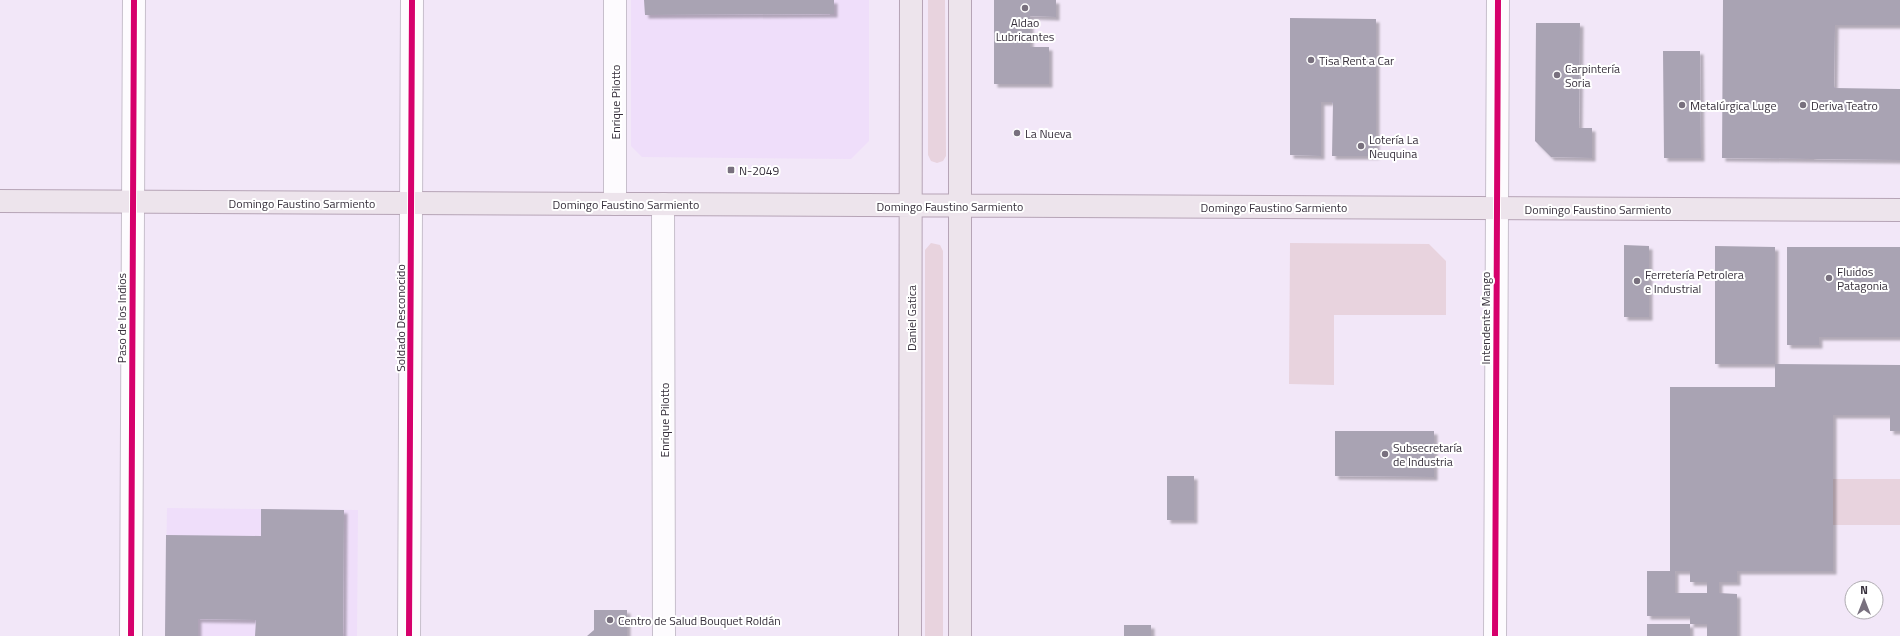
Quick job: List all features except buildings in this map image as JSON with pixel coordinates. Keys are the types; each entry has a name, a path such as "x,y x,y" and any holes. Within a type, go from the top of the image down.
{"main road":[{"name":"Daniel Gatica","path":"910,636 911,0"},
{"path":"960,0 960,636"},
{"name":"Domingo Faustino Sarmiento","path":"0,201 1900,210"}],"street":[{"name":"Paso de los Indios","path":"131,636 134,0"},
{"name":"Soldado Desconocido","path":"409,636 412,0"},
{"name":"Enrique Pilotto","path":"615,0 615,204"},
{"name":"Intendente Mango","path":"1495,636 1498,0"},
{"name":"Enrique Pilotto","path":"663,204 664,636"}],"shaded area":[{"path":"631,0 869,0 869,141 851,159 642,157 631,146"},
{"path":"928,0 945,0 946,156 943,161 937,163 931,161 928,155"},
{"path":"931,243 940,245 943,251 943,636 925,636 925,250"},
{"path":"1290,243 1429,244 1446,261 1446,315 1334,315 1334,385 1289,384"},
{"path":"1833,479 1900,479 1900,525 1833,525"},
{"path":"167,508 358,510 357,636 165,636"}],"cycle path":[{"path":"131,636 134,0"},
{"path":"409,636 412,0"},
{"path":"1495,636 1498,0"}],"place":[{"name":"Aldao Lubricantes","path":"1025,8"},
{"name":"Tisa Rent a Car","path":"1311,60"},
{"name":"Carpintería Soria","path":"1557,75"},
{"name":"Metalúrgica Luge","path":"1682,105"},
{"name":"Deriva Teatro","path":"1803,105"},
{"name":"La Nueva","path":"1017,133"},
{"name":"Lotería La Neuquina","path":"1361,146"},
{"name":"N-2049","path":"731,170"},
{"name":"Fluidos Patagonia","path":"1829,278"},
{"name":"Ferretería Petrolera e Industrial","path":"1637,281"},
{"name":"Subsecretaría de Industria","path":"1385,454"},
{"name":"Centro de Salud Bouquet Roldán","path":"610,620"}]}
